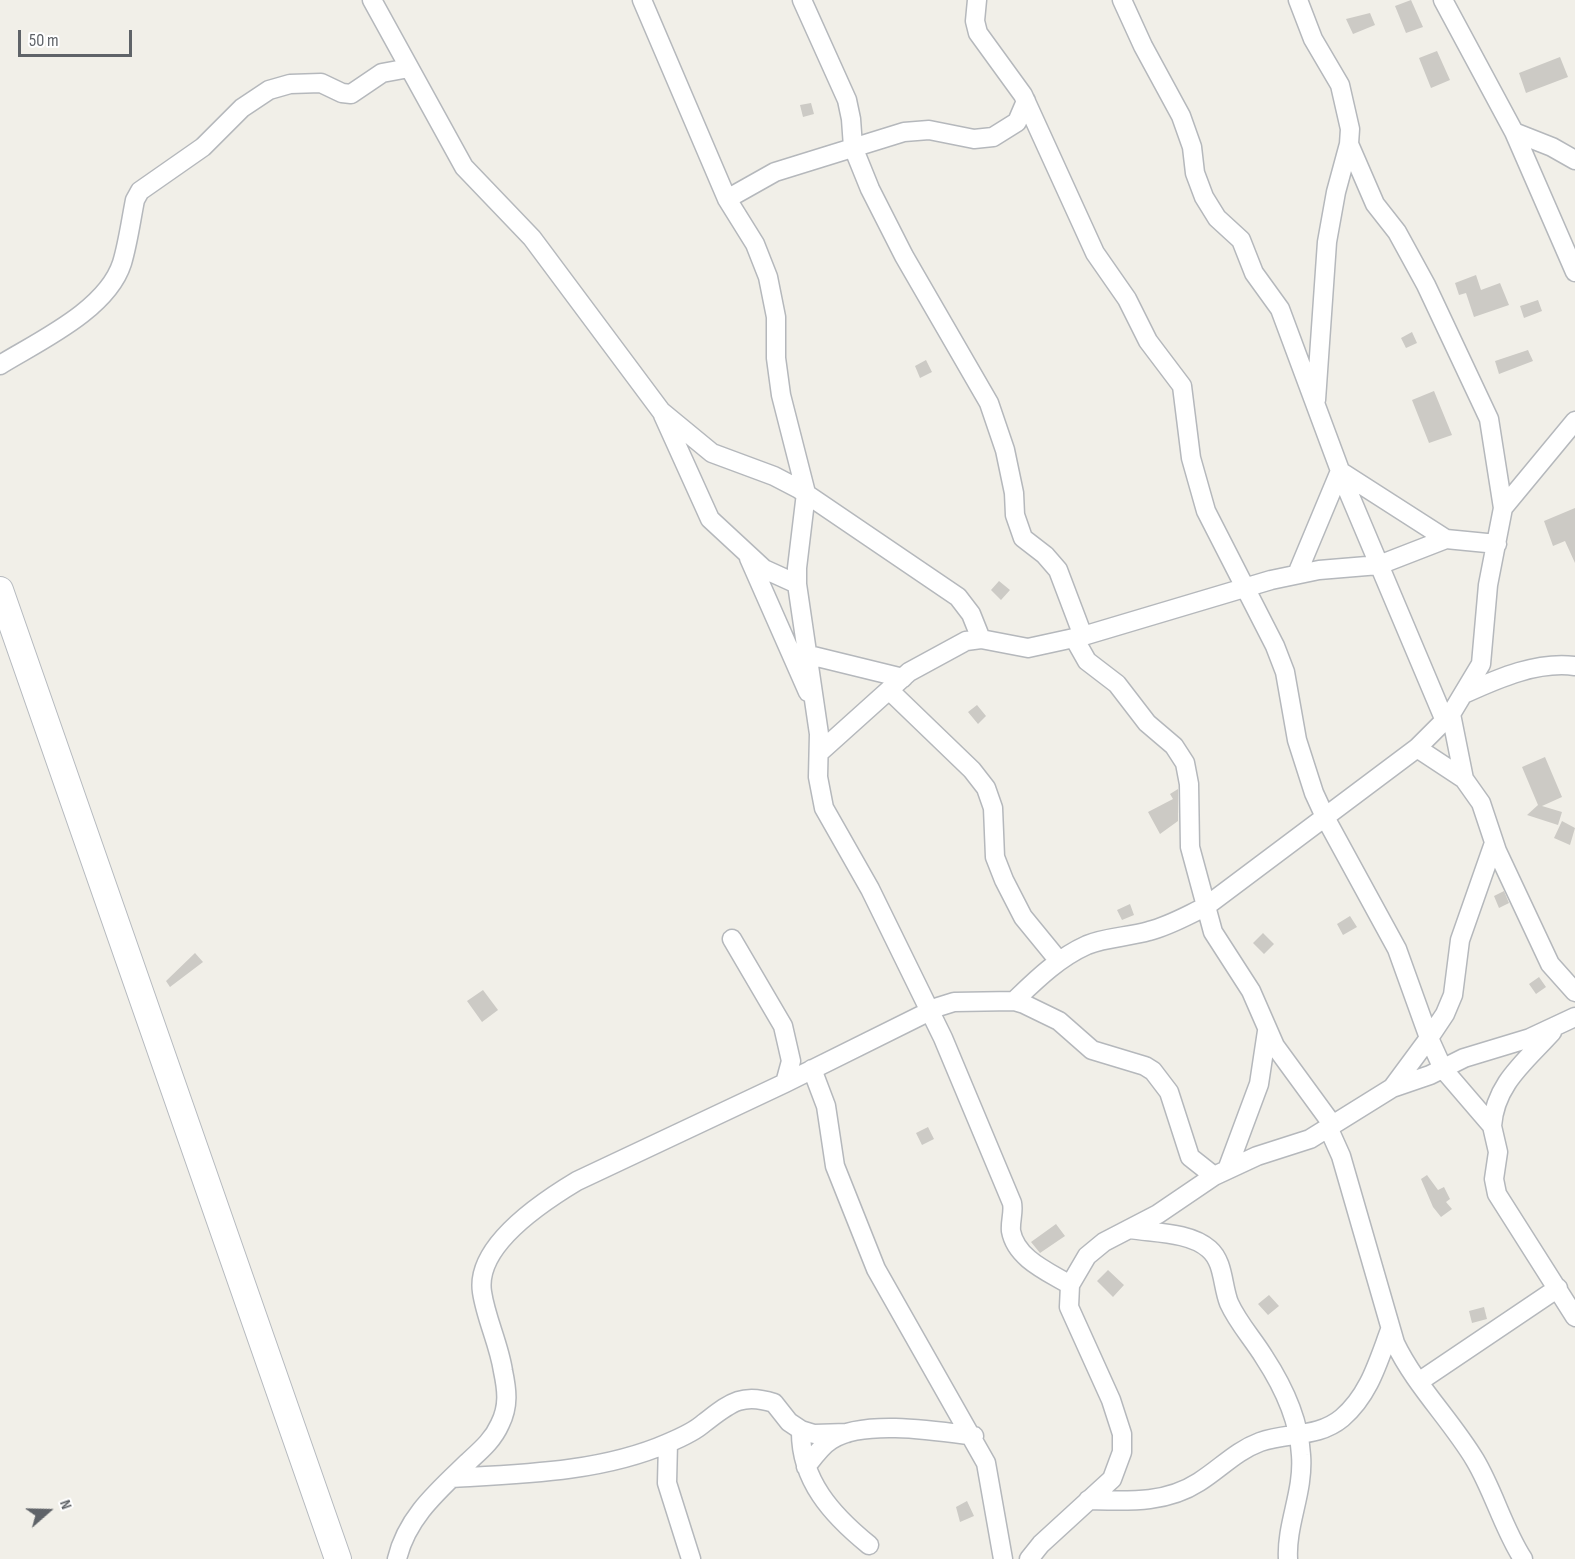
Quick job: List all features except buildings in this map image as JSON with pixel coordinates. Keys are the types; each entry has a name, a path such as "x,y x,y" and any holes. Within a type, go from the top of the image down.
{"street":[{"path":"372,0 464,167 532,238 661,411 705,511 748,556 764,569 798,584"},
{"path":"642,0 727,199 755,244 768,277 776,318 776,358 781,395 806,493 797,568 798,584 816,711 820,752 819,787 828,818 860,870 930,1012 1010,1198 1013,1207 1011,1232 1016,1245 1029,1260 1070,1285"},
{"path":"802,0 847,100 853,147 900,248 989,403 1005,450 1018,527 1023,538 1045,555 1058,570 1088,661 1117,684 1147,723 1174,746 1185,763 1189,784 1190,847 1204,907 1218,943 1251,991 1267,1031 1330,1125 1341,1156 1390,1330 1401,1356 1477,1464 1502,1521 1523,1559"},
{"path":"976,0 975,21 978,33 1026,101 1095,253 1127,299 1148,341 1182,386 1187,437 1198,485 1218,537 1264,620 1285,672 1297,740 1326,819 1397,949 1429,1038 1443,1069 1492,1126"},
{"path":"1122,0 1143,46 1181,116 1192,147 1195,173 1204,197 1217,218 1241,240 1254,273 1274,298 1340,471 1379,565 1448,718 1464,779 1481,803 1494,843 1550,964 1575,992"},
{"path":"1298,0 1312,39 1340,85 1348,114 1349,144 1336,192 1327,242 1316,405"},
{"path":"1443,0 1514,132 1575,272"},
{"path":"0,364 78,317 90,306 122,265 135,200 140,191 203,147 250,101 279,87 304,82 321,83 342,93 351,94 382,73 409,68"},
{"path":"727,199 775,172 853,147 919,130 974,139 993,136 1017,122 1026,101"},
{"path":"1514,132 1552,147 1575,160"},
{"path":"1014,1001 1059,961 1088,945 1150,931 1204,907 1326,819 1417,748 1448,718 1466,693 1481,664 1488,585 1503,508 1489,419 1426,285 1397,232 1375,204 1349,144"},
{"path":"661,411 712,453 774,476 806,493 958,597 971,614 981,639"},
{"path":"1503,508 1575,421"},
{"path":"1340,471 1446,539"},
{"path":"1297,574 1340,471"},
{"path":"820,752 896,684 924,662 958,643 981,639 1028,648 1079,637 1297,574 1379,565 1446,539 1497,543"},
{"path":"748,556 816,711"},
{"path":"0,590 338,1559"},
{"path":"809,655 896,684 972,770 986,788 993,808 994,856 1004,880 1023,917 1059,961"},
{"path":"1466,693 1508,675 1564,665 1575,666"},
{"path":"1417,748 1464,779"},
{"path":"1392,1088 1445,1014 1453,995 1460,940 1494,843"},
{"path":"732,939 783,1026 791,1061 785,1083"},
{"path":"397,1559 412,1522 431,1497 490,1442 502,1421 507,1403 502,1365 482,1291 484,1266 494,1247 550,1199 577,1181 785,1083 946,1003 1014,1001 1034,1007 1059,1021 1092,1050 1145,1066 1154,1071 1169,1092 1190,1157 1220,1173"},
{"path":"1029,1559 1041,1544 1105,1486 1117,1470 1123,1443 1105,1383 1069,1307 1070,1285 1079,1267 1096,1247 1220,1173 1257,1156 1301,1143 1392,1088 1443,1069 1464,1058 1514,1044 1556,1028 1575,1017"},
{"path":"1419,1381 1569,1301 1497,1194 1494,1179 1497,1152 1492,1126 1494,1106 1502,1088 1556,1028"},
{"path":"1220,1173 1259,1084 1267,1031"},
{"path":"812,1069 826,1106 835,1166 876,1269 896,1307 974,1436 990,1476 1003,1559"},
{"path":"1130,1228 1192,1239 1215,1254 1220,1262 1222,1283 1230,1303 1243,1328 1276,1377 1295,1421 1298,1435 1301,1484 1288,1540 1288,1559"},
{"path":"1088,1500 1145,1501 1172,1495 1199,1482 1227,1459 1251,1445 1270,1439 1323,1430 1353,1408 1369,1385 1390,1330"},
{"path":"452,1478 590,1465 630,1457 668,1443 703,1424 721,1408 743,1399 774,1403 789,1422 801,1430 814,1434 899,1430 974,1436"},
{"path":"801,1430 806,1467 820,1495 847,1527 869,1545"},
{"path":"806,1467 825,1444 847,1433"},
{"path":"668,1443 666,1472 669,1495 691,1559"}]}
